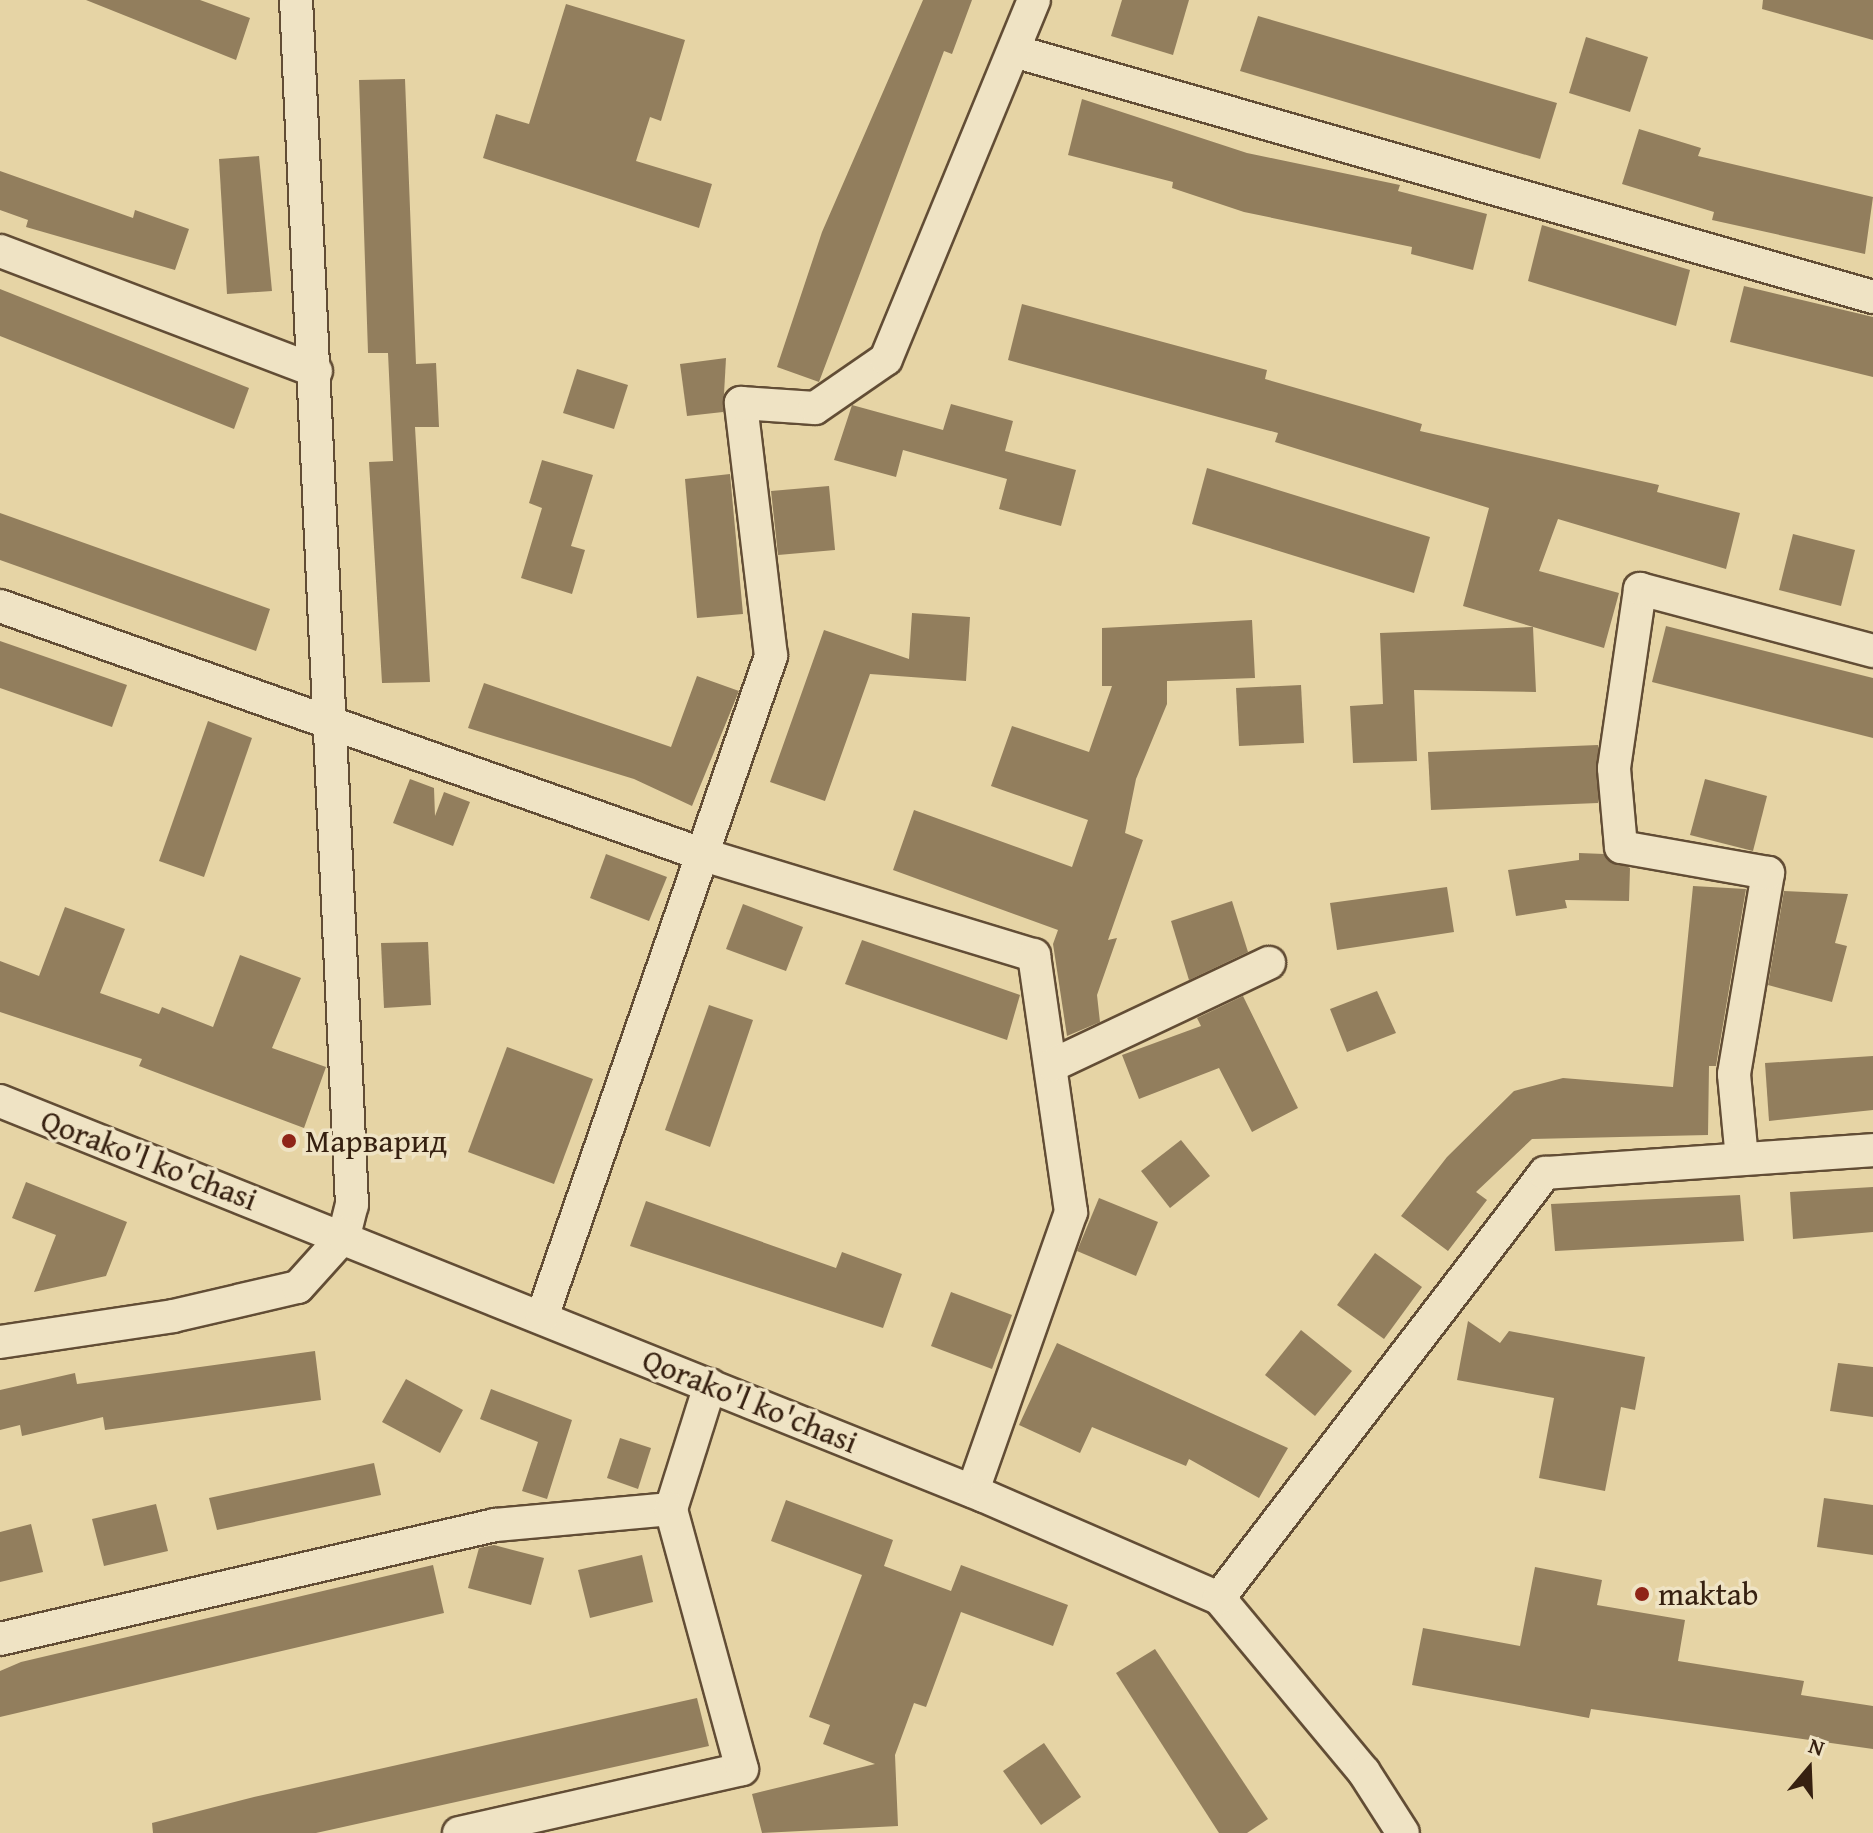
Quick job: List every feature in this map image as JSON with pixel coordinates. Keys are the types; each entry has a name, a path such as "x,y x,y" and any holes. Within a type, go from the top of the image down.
{"street":[{"path":"542,1317 771,656 741,403 815,408 886,359 1034,0"},
{"path":"0,1342 173,1316 298,1287 344,1236 352,1205 334,730 293,1"},
{"path":"1014,51 1873,297"},
{"path":"0,251 316,371"},
{"path":"1742,1159 1734,1074 1768,873 1621,847 1614,768 1640,589 1873,651"},
{"path":"0,606 334,730 704,855 1034,955 1053,1065 1071,1212 973,1491"},
{"path":"1053,1065 1269,963"},
{"name":"Qorako'l ko'chasi","path":"0,1101 344,1236 973,1491 1219,1598 1364,1772 1403,1833"},
{"path":"1219,1598 1545,1173 1873,1150"},
{"path":"459,1833 742,1769 671,1509 710,1385"},
{"path":"0,1639 495,1525 671,1509"}],"building":[{"path":"86,0 200,0 250,18 236,60"},
{"path":"923,0 972,0 952,54 944,51 819,382 777,367 822,232"},
{"path":"1122,0 1189,0 1173,55 1111,36"},
{"path":"1763,0 1873,0 1873,40 1762,9"},
{"path":"566,4 685,40 661,121 650,117 636,161 712,184 699,228 483,158 496,114 529,124"},
{"path":"1258,16 1557,103 1540,159 1240,71"},
{"path":"1586,37 1648,57 1630,112 1569,93"},
{"path":"405,79 416,364 436,363 439,427 415,427 430,682 382,683 369,462 393,461 388,353 368,353 359,80"},
{"path":"1082,99 1247,153 1400,185 1398,191 1487,214 1473,270 1411,254 1412,247 1244,212 1172,188 1173,182 1068,155"},
{"path":"1639,129 1701,148 1698,156 1873,197 1865,254 1712,220 1714,212 1622,184"},
{"path":"259,156 272,291 227,294 219,159"},
{"path":"0,171 133,218 135,210 189,229 175,270 26,227 28,220 0,210"},
{"path":"1542,225 1690,270 1676,326 1528,281"},
{"path":"1744,286 1873,317 1873,377 1730,342"},
{"path":"0,289 249,388 234,429 0,336"},
{"path":"1022,304 1267,370 1265,379 1422,424 1420,431 1659,485 1657,492 1740,513 1726,569 1558,519 1539,571 1619,593 1604,648 1463,606 1489,508 1275,442 1278,433 1008,360"},
{"path":"726,358 723,412 687,416 680,364"},
{"path":"577,369 628,385 614,429 563,413"},
{"path":"951,404 1013,421 1005,451 1076,470 1061,526 999,509 1007,479 903,450 896,477 834,460 852,405 943,430"},
{"path":"542,460 593,475 571,546 585,550 572,594 521,578 542,508 529,503"},
{"path":"1207,468 1430,537 1414,593 1192,524"},
{"path":"730,474 743,614 697,618 685,479"},
{"path":"829,486 835,550 778,555 771,491"},
{"path":"0,513 270,609 256,651 0,560"},
{"path":"1793,534 1855,550 1841,606 1779,590"},
{"path":"912,613 970,617 966,681 870,674 825,801 770,782 824,630 909,659"},
{"path":"1252,620 1255,678 1167,681 1167,704 1136,779 1125,833 1143,840 1108,940 1117,938 1097,995 1100,1022 1067,1036 1053,944 1058,930 893,870 914,810 1072,867 1088,820 991,786 1012,726 1089,752 1112,686 1102,686 1102,628"},
{"path":"1666,626 1873,678 1873,738 1652,682"},
{"path":"1533,627 1536,692 1414,690 1417,761 1353,763 1350,706 1383,704 1380,633"},
{"path":"0,641 127,685 112,727 0,688"},
{"path":"697,676 739,691 692,806 634,779 468,728 484,683 671,747"},
{"path":"1301,685 1304,743 1239,746 1236,688"},
{"path":"208,721 252,738 204,877 159,861"},
{"path":"1598,745 1598,803 1431,810 1428,752"},
{"path":"410,779 434,788 435,816 444,792 470,802 453,846 393,823"},
{"path":"1705,779 1767,796 1753,851 1690,835"},
{"path":"1579,853 1604,854 1630,868 1629,901 1565,900 1567,908 1516,916 1508,870 1579,860"},
{"path":"606,854 667,877 649,921 590,898"},
{"path":"1693,886 1746,889 1716,1066 1709,1066 1708,1135 1532,1139 1476,1192 1487,1200 1448,1251 1401,1216 1447,1157 1514,1091 1563,1078 1673,1087"},
{"path":"1447,887 1454,932 1337,950 1330,903"},
{"path":"1784,891 1848,894 1835,943 1847,946 1832,1002 1768,985"},
{"path":"1232,901 1248,952 1189,980 1171,921"},
{"path":"743,904 803,927 786,971 726,949"},
{"path":"65,907 125,929 100,993 159,1014 162,1007 213,1027 240,955 301,978 272,1048 326,1067 304,1128 139,1066 142,1059 0,1012 0,961 39,976"},
{"path":"862,940 1020,995 1007,1040 845,984"},
{"path":"428,942 431,1005 384,1008 381,943"},
{"path":"1377,991 1396,1033 1347,1052 1330,1009"},
{"path":"1243,996 1298,1108 1252,1132 1219,1068 1139,1099 1122,1055 1201,1026 1197,1018"},
{"path":"709,1005 753,1020 710,1147 665,1130"},
{"path":"507,1047 593,1079 554,1184 468,1152"},
{"path":"1873,1056 1873,1110 1769,1121 1765,1063"},
{"path":"1181,1140 1210,1176 1170,1208 1141,1171"},
{"path":"26,1182 127,1222 106,1276 34,1292 56,1235 12,1218"},
{"path":"1873,1187 1873,1232 1793,1239 1790,1192"},
{"path":"1740,1195 1744,1241 1555,1251 1551,1204"},
{"path":"1099,1198 1158,1222 1136,1276 1077,1251"},
{"path":"646,1201 836,1268 842,1252 902,1274 883,1328 630,1246"},
{"path":"1375,1253 1422,1287 1384,1339 1337,1305"},
{"path":"951,1292 1012,1315 992,1369 931,1346"},
{"path":"1468,1321 1500,1343 1509,1331 1645,1357 1635,1410 1621,1407 1605,1491 1539,1478 1554,1398 1457,1380"},
{"path":"1301,1330 1352,1371 1315,1416 1265,1375"},
{"path":"1057,1343 1288,1448 1259,1498 1189,1459 1186,1466 1092,1427 1080,1453 1019,1425"},
{"path":"315,1351 321,1400 105,1430 103,1417 22,1436 20,1425 0,1430 0,1390 75,1373 77,1384"},
{"path":"1838,1363 1873,1367 1873,1417 1830,1411"},
{"path":"406,1379 463,1410 440,1453 382,1422"},
{"path":"491,1389 572,1420 547,1499 522,1491 538,1442 480,1419"},
{"path":"620,1438 651,1448 638,1489 607,1478"},
{"path":"374,1463 381,1495 217,1530 209,1498"},
{"path":"1824,1498 1873,1505 1873,1555 1817,1547"},
{"path":"786,1500 893,1540 884,1566 951,1591 961,1565 1068,1605 1053,1646 961,1612 926,1707 914,1703 895,1755 898,1826 762,1833 752,1794 875,1764 823,1744 830,1725 809,1717 862,1575 771,1541"},
{"path":"156,1504 168,1551 104,1566 92,1519"},
{"path":"31,1524 43,1572 0,1582 0,1532"},
{"path":"494,1545 544,1558 531,1605 468,1588 479,1548"},
{"path":"642,1555 653,1602 590,1618 578,1570"},
{"path":"433,1565 444,1613 0,1717 0,1671 21,1662"},
{"path":"1535,1567 1602,1580 1597,1605 1685,1620 1678,1661 1804,1681 1801,1695 1873,1706 1873,1749 1591,1709 1589,1718 1412,1685 1423,1628 1520,1646"},
{"path":"1155,1649 1268,1819 1247,1833 1219,1833 1116,1673"},
{"path":"697,1698 709,1746 316,1833 153,1833 152,1823 254,1797"},
{"path":"1044,1743 1081,1797 1041,1825 1003,1771"}],"place":[{"name":"Марварид","path":"289,1141"},
{"name":"maktab","path":"1642,1594"}]}
